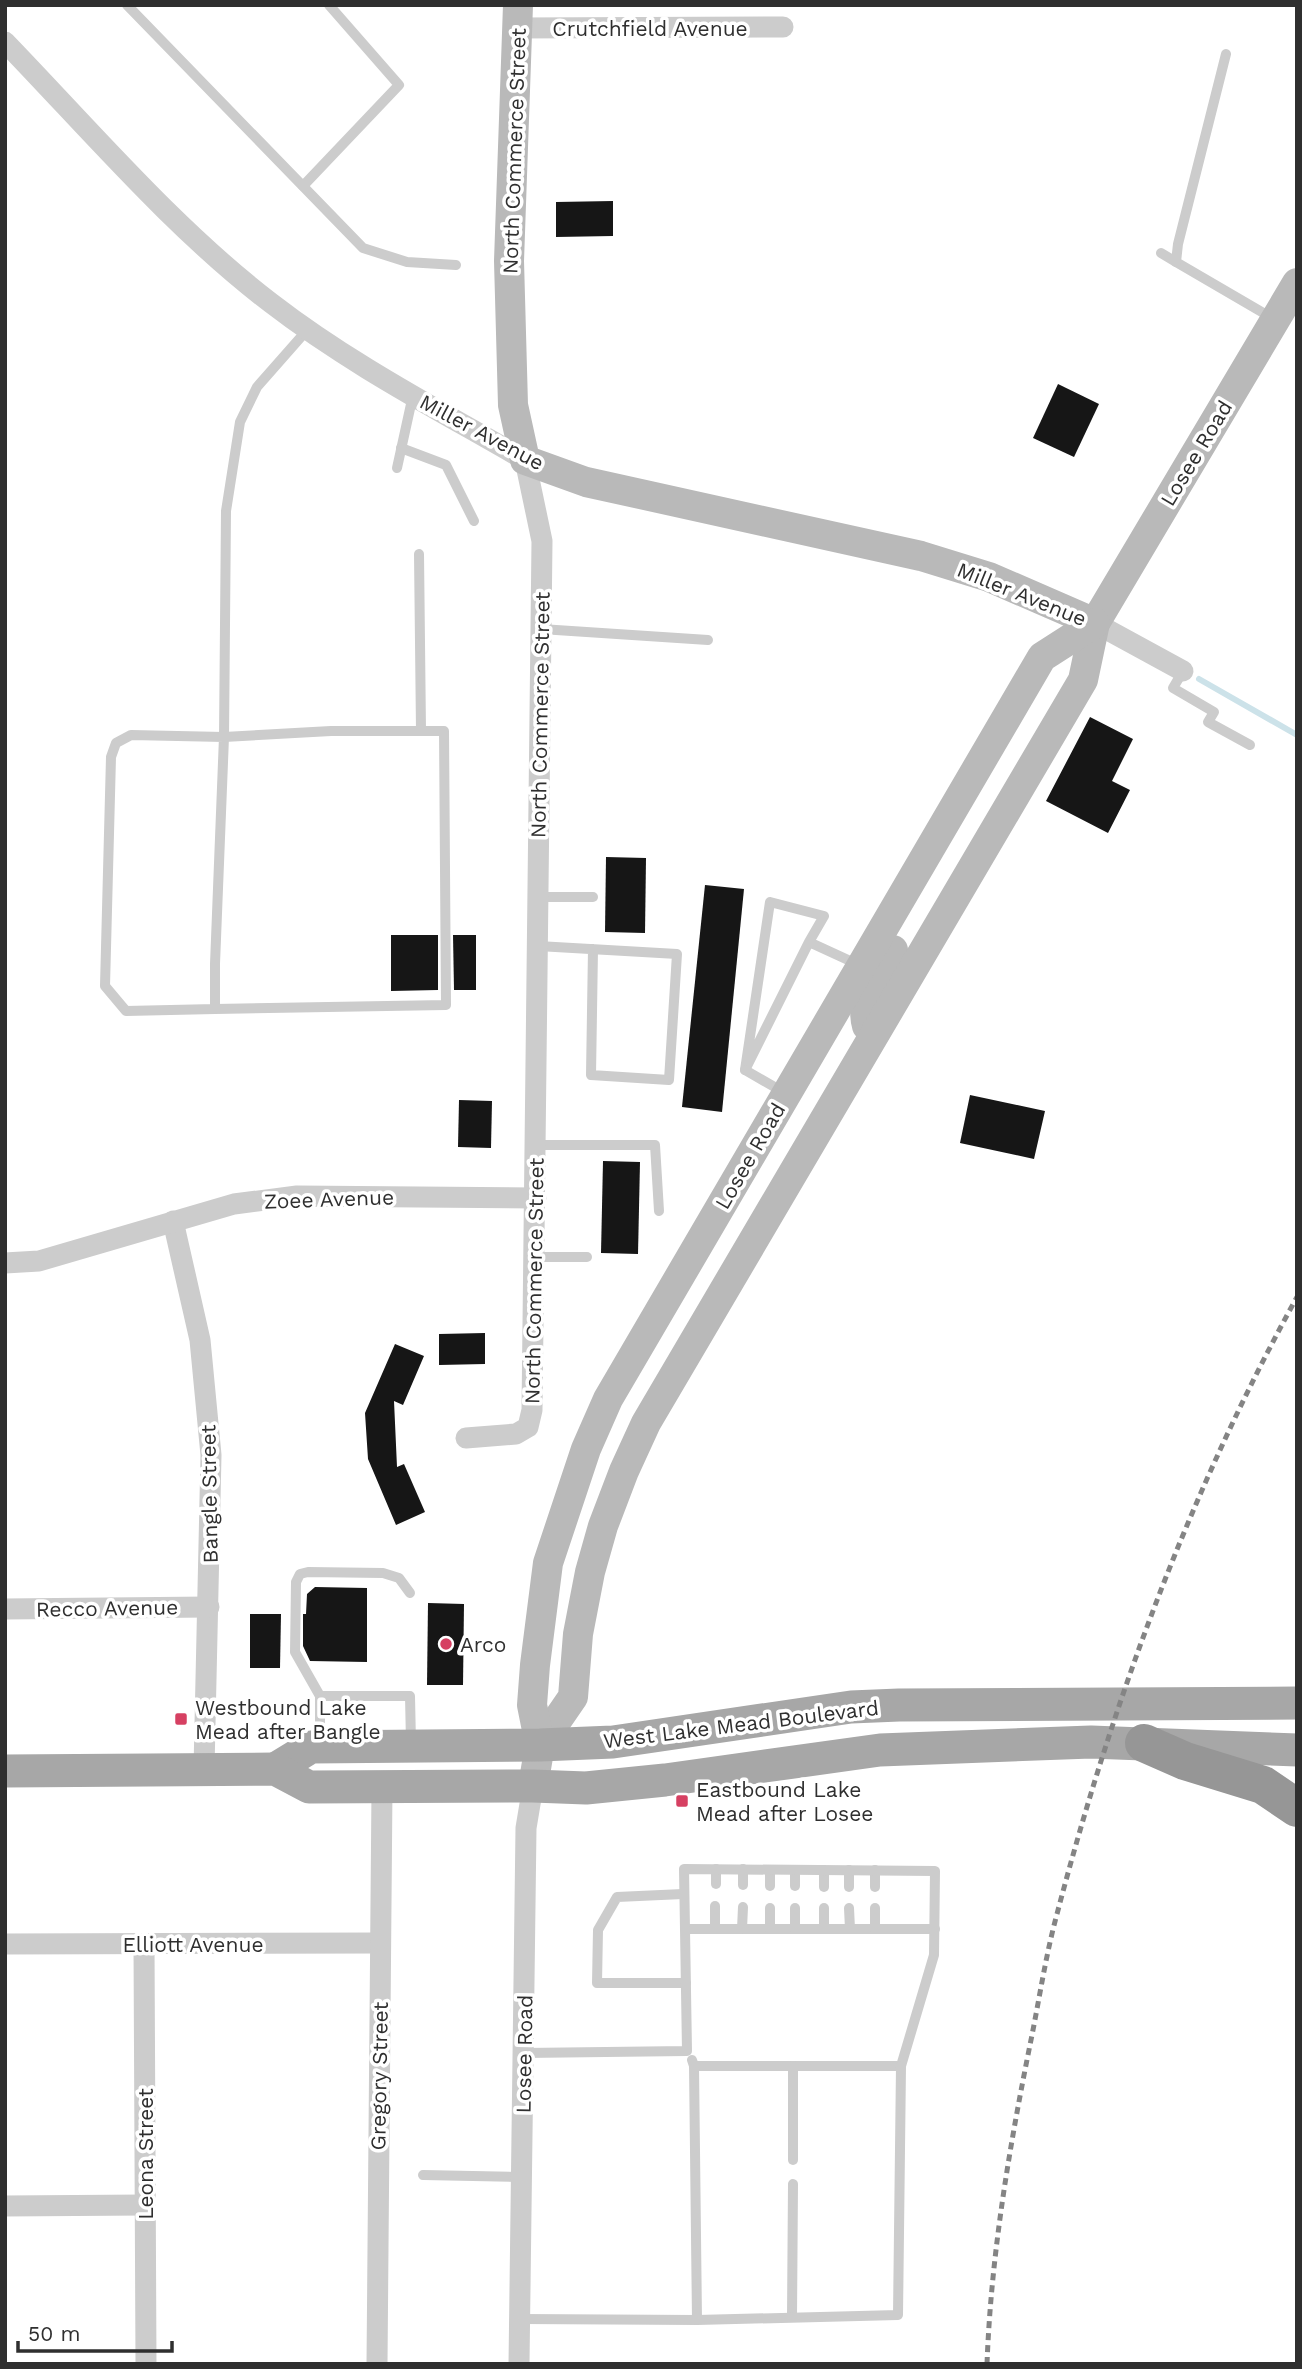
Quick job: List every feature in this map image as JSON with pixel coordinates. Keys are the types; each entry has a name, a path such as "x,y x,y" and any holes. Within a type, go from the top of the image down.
{"highway":[{"path":"1144,1743 1185,1761 1263,1785 1297,1808"}],"main road":[{"name":"North Commerce Street","path":"518,17 509,261 513,405 525,460"},
{"name":"Losee Road","path":"540,1745 573,1697 578,1634 590,1572 603,1526 646,1423 1083,680 1095,623 1297,283"},
{"name":"Miller Avenue","path":"525,460 586,482 920,556 989,577 1095,623"},
{"name":"Losee Road","path":"533,1786 540,1745 532,1704 540,1613 548,1563 586,1449 608,1399 1042,657 1095,623"},
{"path":"876,1031 867,1026 863,1013 865,1002 911,916 907,889"},
{"name":"West Lake Mead Boulevard","path":"311,1747 540,1745 613,1741 863,1707 1297,1703"},
{"name":"West Lake Mead Boulevard","path":"5,1771 275,1769 309,1787 586,1788 665,1780 880,1750 1091,1742 1297,1750"},
{"path":"275,1769 311,1747"}],"street":[{"name":"Crutchfield Avenue","path":"518,17 783,27"},
{"name":"Miller Avenue","path":"5,42 193,237 271,303 351,359 525,460"},
{"name":"North Commerce Street","path":"466,1437 516,1434 528,1427 532,1410 542,541 525,460"},
{"name":"Miller Avenue","path":"1095,623 1183,671"},
{"name":"Zoee Avenue","path":"5,1263 39,1261 234,1204 297,1196 536,1198"},
{"name":"Bangle Street","path":"173,1221 200,1340 211,1455 204,1769"},
{"name":"Recco Avenue","path":"5,1609 209,1607"},
{"name":"Losee Road","path":"519,2364 526,1828 533,1786"},
{"name":"Gregory Street","path":"377,2364 382,1788"},
{"name":"Elliott Avenue","path":"5,1944 380,1943"},
{"name":"Leona Street","path":"144,1944 146,2364"},
{"path":"5,2206 145,2205"}],"lane":[{"path":"127,5 363,247 407,262 456,265"},
{"path":"303,186 399,85 329,5"},
{"path":"1176,262 1178,244 1226,54"},
{"path":"1161,253 1275,320"},
{"path":"215,1009 226,512 240,422 257,387 308,329"},
{"path":"397,468 412,395"},
{"path":"401,448 446,465 474,521"},
{"path":"419,554 421,731"},
{"path":"541,629 708,640"},
{"path":"1183,671 1173,688 1214,712 1208,722 1251,745"},
{"path":"331,731 421,731 444,731 446,1006 126,1011 104,986 111,757 116,743 131,735 223,737 331,731"},
{"path":"539,897 593,897"},
{"path":"770,902 824,916 809,943 745,1070 770,902"},
{"path":"809,943 861,966"},
{"path":"538,946 593,949 677,954 669,1080 591,1075 593,949"},
{"path":"745,1070 786,1094"},
{"path":"537,1146 655,1146 659,1211"},
{"path":"535,1257 587,1257"},
{"path":"311,1747 320,1723 320,1696 295,1653 296,1582 300,1574 383,1573 399,1578 410,1593"},
{"path":"320,1696 410,1696 411,1746"},
{"path":"520,2319 698,2320 898,2315 901,2066 934,1955 935,1871 684,1868 688,2051 694,2066 698,2320"},
{"path":"716,1869 716,1884"},
{"path":"743,1869 743,1885"},
{"path":"770,1886 771,1870"},
{"path":"795,1870 795,1886"},
{"path":"824,1870 824,1887"},
{"path":"849,1870 849,1887"},
{"path":"875,1870 875,1887"},
{"path":"683,1894 617,1897 598,1930 597,1983 686,1983"},
{"path":"715,1906 715,1928"},
{"path":"742,1929 743,1907"},
{"path":"770,1908 770,1929"},
{"path":"795,1908 795,1929"},
{"path":"824,1908 824,1929"},
{"path":"849,1908 849,1929"},
{"path":"875,1908 875,1929"},
{"path":"685,1929 935,1929"},
{"path":"523,2053 688,2051"},
{"path":"694,2066 901,2066"},
{"path":"793,2066 793,2160"},
{"path":"423,2175 522,2177"},
{"path":"792,2317 793,2184"}],"building":[{"path":"613,201 613,236 556,237 556,202"},
{"path":"1058,384 1099,404 1074,457 1033,438"},
{"path":"1090,717 1133,739 1112,781 1130,790 1108,833 1046,801"},
{"path":"606,857 646,858 645,933 605,932"},
{"path":"705,885 744,889 722,1112 682,1107"},
{"path":"391,935 438,935 438,990 391,991"},
{"path":"453,935 476,935 476,990 454,990"},
{"path":"970,1095 1045,1111 1034,1159 960,1143"},
{"path":"459,1100 492,1101 491,1148 458,1147"},
{"path":"603,1161 640,1162 638,1254 601,1253"},
{"path":"485,1333 485,1364 439,1365 439,1334"},
{"path":"395,1344 424,1356 403,1405 394,1401 397,1467 404,1464 425,1512 396,1525 368,1459 365,1413"},
{"path":"315,1587 367,1588 367,1662 310,1661 303,1646 303,1614 306,1614 307,1594"},
{"name":"Arco","path":"428,1603 464,1604 463,1685 427,1685"},
{"path":"250,1614 281,1614 280,1668 250,1668"}],"waterway":[{"path":"1199,679 1297,735"}],"railway":[{"path":"987,2364 997,2240 1016,2116 1050,1944 1079,1834 1129,1676 1189,1521 1258,1370 1297,1297"}],"place":[{"name":"Arco","path":"446,1644"},
{"name":"Westbound Lake Mead after Bangle","path":"181,1719"},
{"name":"Eastbound Lake Mead after Losee","path":"682,1801"}]}
